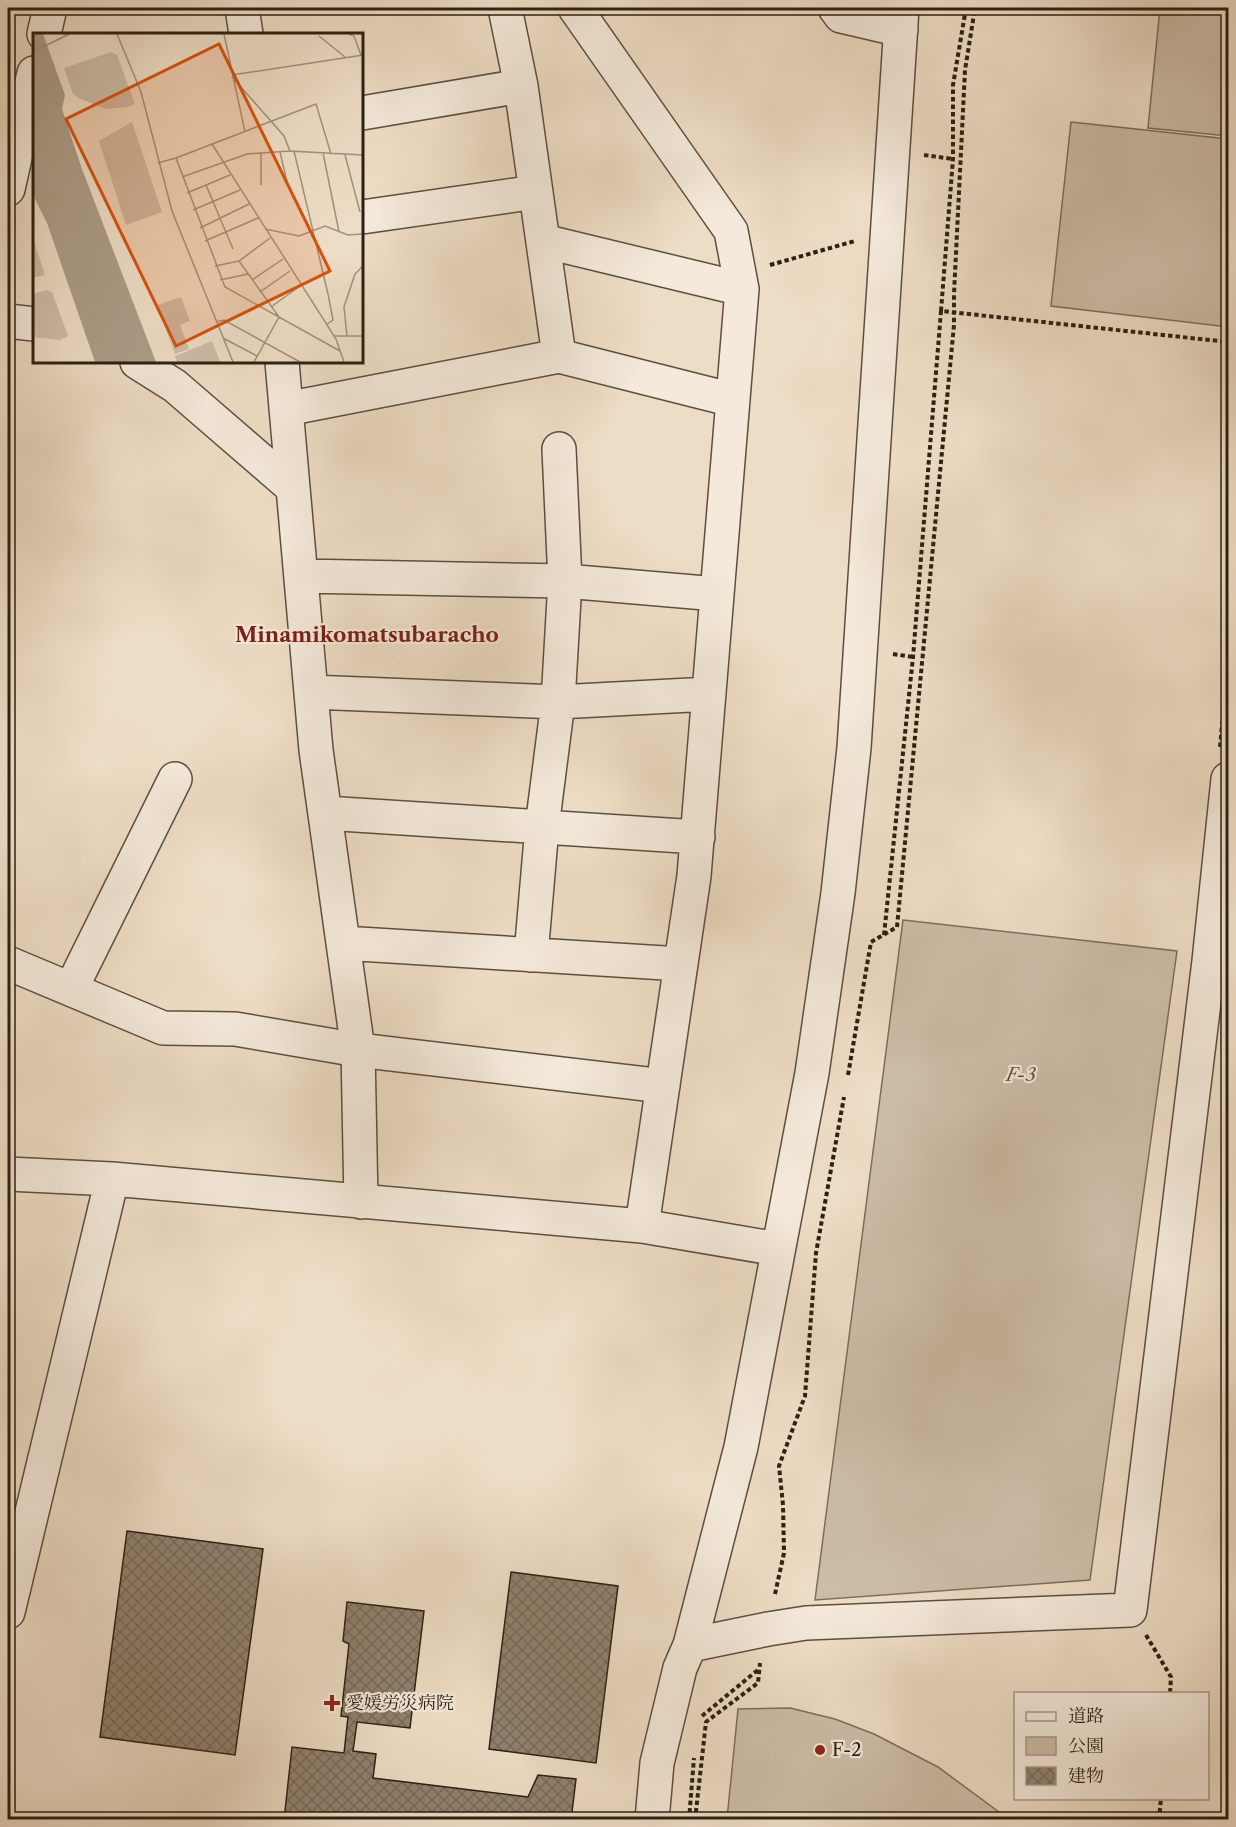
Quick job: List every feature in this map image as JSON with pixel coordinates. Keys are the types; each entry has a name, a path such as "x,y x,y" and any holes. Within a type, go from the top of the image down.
{"street":[{"path":"44,33 50,8"},
{"path":"242,8 246,33"},
{"path":"506,8 521,86 559,356"},
{"path":"575,8 731,231 740,279 733,400 694,876 642,1226"},
{"path":"652,1820 657,1763 680,1668 690,1645 741,1447 812,1073 838,893 854,748 902,19 841,16 835,8"},
{"path":"8,189 33,77"},
{"path":"363,112 521,86"},
{"path":"363,217 536,192"},
{"path":"543,241 740,279"},
{"path":"8,321 33,324"},
{"path":"286,409 559,356 733,400"},
{"path":"139,363 174,386 293,488"},
{"path":"282,363 316,750 358,1050 360,1202"},
{"path":"531,955 542,827 558,702 565,581 559,450"},
{"path":"301,576 565,581 717,594"},
{"path":"311,692 558,702 709,694"},
{"path":"71,989 175,779"},
{"path":"690,1645 798,1624 1130,1610 1209,962 1228,779"},
{"path":"325,813 698,837"},
{"path":"343,943 681,964"},
{"path":"8,963 163,1028 235,1029 358,1050 663,1086"},
{"path":"8,1174 112,1179 642,1226 778,1249"},
{"path":"12,1590 112,1179"},
{"path":"8,1536 12,1590"}],"path":[{"path":"884,935 913,657 953,159 953,85 966,8"},
{"path":"740,279 862,239 888,225"},
{"path":"941,310 1228,342"},
{"path":"698,1720 760,1668 798,1624"},
{"path":"688,1820 695,1754"},
{"path":"1159,1820 1161,1800"}],"green space":[{"path":"1160,8 1228,8 1228,136 1148,128"},
{"path":"1071,122 1228,139 1228,327 1051,306"},
{"name":"F-3","path":"903,920 1177,951 1090,1580 815,1600"},
{"name":"F-2","path":"790,1708 835,1719 874,1734 938,1767 1006,1819 727,1819 738,1709"}],"building":[{"path":"127,1531 263,1549 235,1755 100,1737"},
{"path":"511,1572 618,1586 596,1763 489,1749"},
{"path":"347,1602 424,1611 410,1728 357,1722 353,1751 376,1754 373,1778 528,1797 538,1775 576,1779 571,1820 284,1820 292,1747 344,1753 348,1717 341,1716 349,1644 343,1641"}],"place":[{"name":"愛媛労災病院","path":"332,1703"},
{"name":"F-2","path":"820,1750"}],"district":[{"name":"Minamikomatsubaracho","path":"367,635"}]}
